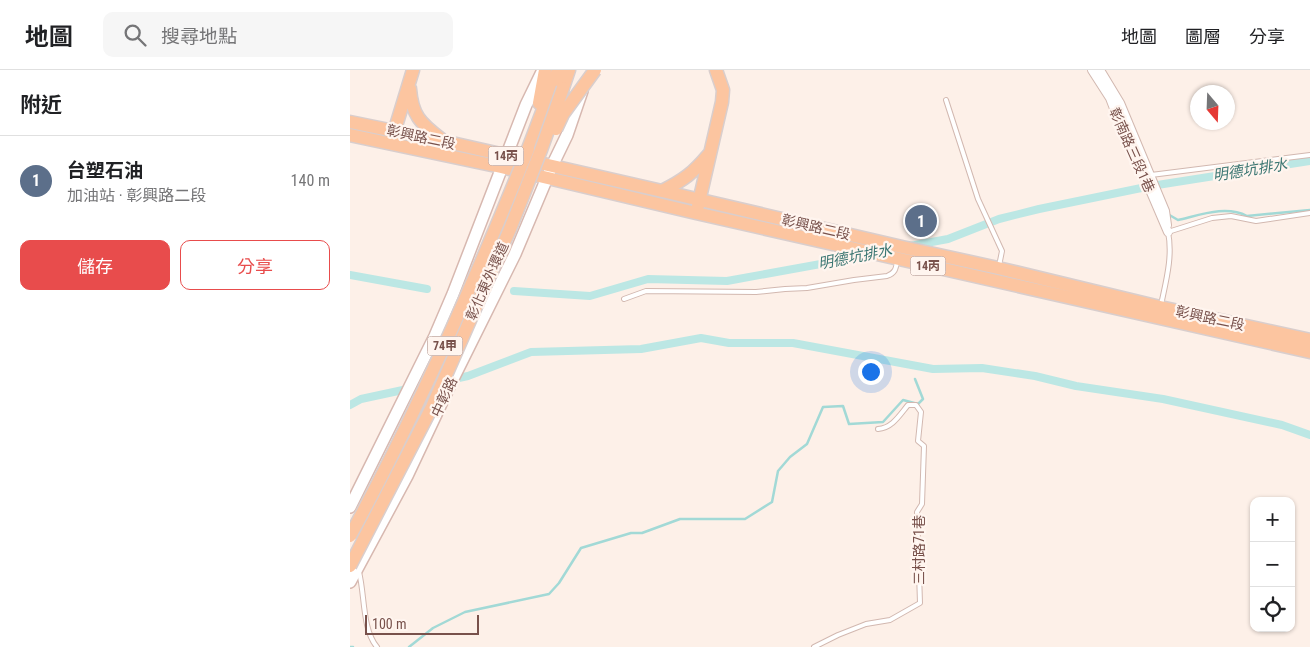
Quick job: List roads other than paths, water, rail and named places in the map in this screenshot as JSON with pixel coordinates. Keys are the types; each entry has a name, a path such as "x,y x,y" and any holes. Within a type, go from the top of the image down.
{"main road":[{"path":"528,149 545,77 544,70"},
{"name":"彰化東外環道","path":"352,538 448,340 489,246 558,70"},
{"name":"彰化東外環道","path":"354,566 424,423 510,229 541,150 569,70"},
{"path":"510,229 528,204 563,114 595,70"},
{"path":"696,214 722,102 723,90 716,70"},
{"path":"390,144 411,75"},
{"path":"411,75 411,103 416,116 425,127 443,141"},
{"name":"彰興路二段","path":"350,122 443,141 504,162"},
{"name":"彰興路二段","path":"350,135 390,144 504,162 549,172 662,191 699,199 900,253 1160,313 1310,340"},
{"path":"662,191 694,172 710,152"},
{"name":"彰興路二段","path":"549,172 696,214 900,253 998,268 1310,352"}],"street":[{"path":"350,507 413,381 453,294 526,105 544,70"},
{"name":"中彰路","path":"350,582 354,566 407,476 461,361 515,254 549,172 567,135 589,70"},
{"name":"彰南路三段1巷","path":"1092,70 1110,98 1128,145 1148,176"},
{"name":"彰南路三段1巷","path":"1100,70 1120,103 1168,232"}],"lane":[{"path":"946,100 978,199 1002,251 998,268"},
{"path":"1148,176 1310,155"},
{"path":"1168,232 1212,218 1231,216 1256,221 1310,213"},
{"name":"彰南路三段1巷","path":"1160,313 1168,272 1170,243 1168,232"},
{"path":"624,299 646,291 756,292 807,288 887,276 896,269 900,253"},
{"name":"三村路71巷","path":"814,647 866,624 890,620 920,603 917,512 922,504 924,446 918,441 921,412 916,405 908,405 896,421 886,428 878,428"},
{"path":"350,524 352,538"},
{"path":"354,549 354,566 368,631 377,647"}],"waterway":[{"name":"明德坑排水","path":"910,246 948,239 999,219 1039,209 1151,186 1310,161"},
{"path":"1166,213 1178,220 1222,211 1230,211 1247,216 1310,210"},
{"name":"明德坑排水","path":"514,291 590,296 648,279 727,281 870,255"},
{"name":"明德坑排水","path":"350,275 427,289"},
{"path":"350,405 361,399 468,376 531,352 641,349 701,338 729,343 793,343 933,369 982,368 1035,376 1076,386 1163,399 1282,425 1310,435"},
{"path":"409,647 433,628 465,612 549,594 559,583 581,548 631,533 642,533 680,519 745,519 772,502 778,471 790,457 807,444 823,407 843,406 849,424 883,422 903,400 918,404 923,399 915,379"}],"place":[{"name":"台塑石油","path":"921,221"}]}
